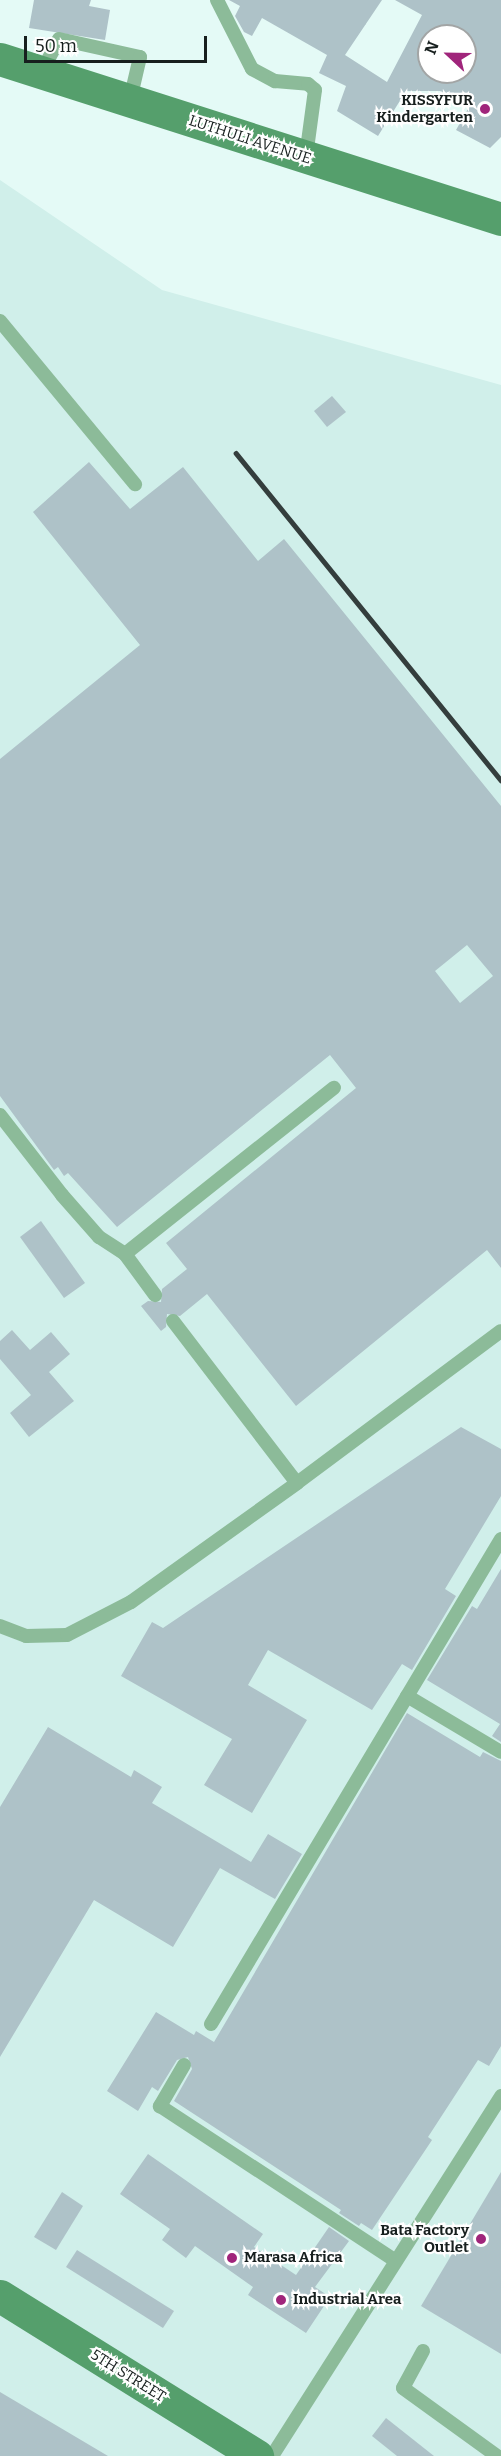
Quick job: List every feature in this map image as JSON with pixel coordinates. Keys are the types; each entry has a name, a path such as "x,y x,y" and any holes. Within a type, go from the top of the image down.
{"street":[{"name":"LUTHULI AVENUE","path":"0,59 501,219"},
{"name":"5TH STREET","path":"0,2296 257,2456"}],"lane":[{"path":"217,0 252,69 275,81 308,84 315,90 306,158"},
{"path":"41,73 59,39 140,57 130,102"},
{"path":"0,321 135,484"},
{"path":"125,1254 334,1088"},
{"path":"0,1115 99,1237 125,1254 155,1295"},
{"path":"173,1321 297,1483"},
{"path":"0,1626 26,1636 67,1635 131,1602 297,1483 501,1331"},
{"path":"211,2024 501,1539"},
{"path":"407,1696 501,1752"},
{"path":"184,2066 160,2106 396,2261"},
{"path":"272,2456 501,2096"},
{"path":"423,2351 403,2388 497,2456"}],"shaded area":[{"path":"0,180 162,290 501,385 501,2456 0,2456"}],"building":[{"path":"34,0 91,0 89,6 110,10 105,40 29,28"},
{"path":"229,0 382,0 345,55 387,82 417,25 417,84 477,84 477,24 417,24 422,15 395,0 501,0 501,137 490,148 456,130 469,107 440,91 406,91 378,136 337,111 346,86 319,73 327,55 262,18 252,36 244,32 235,16 240,6"},
{"path":"332,396 346,412 327,427 314,411"},
{"path":"89,462 130,509 183,467 258,561 284,539 501,806 501,1268 487,1250 296,1406 207,1294 180,1316 167,1314 166,1327 161,1331 141,1306 148,1301 161,1302 162,1289 187,1269 166,1243 356,1088 330,1055 117,1227 68,1173 64,1176 58,1167 54,1170 0,1096 0,759 140,645 33,512","holes":["467,945 493,976 460,1003 435,971"]},
{"path":"41,1221 85,1283 64,1298 20,1237"},
{"path":"12,1330 30,1350 51,1332 70,1354 49,1372 74,1401 29,1437 10,1413 31,1395 0,1359 0,1341"},
{"path":"461,1427 501,1449 501,1496 445,1589 456,1596 412,1670 402,1664 372,1710 268,1650 248,1685 307,1720 252,1813 204,1785 232,1739 121,1676 152,1622 163,1628"},
{"path":"501,1569 501,1742 492,1736 500,1724 427,1680 472,1606 477,1609"},
{"path":"407,1713 480,1757 483,1752 501,1761 501,2046 489,2066 478,2060 428,2137 432,2140 372,2230 361,2223 359,2226 339,2213 341,2210 174,2101 192,2069 188,2057 177,2060 158,2091 152,2087 138,2111 107,2091 156,2012 194,2035 196,2031 214,2042"},
{"path":"48,1727 131,1777 134,1770 162,1787 152,1803 251,1862 268,1834 302,1854 275,1899 220,1868 173,1947 94,1900 0,2057 0,1807"},
{"path":"148,2154 263,2234 254,2247 296,2275 329,2227 349,2241 315,2287 330,2297 306,2333 248,2295 253,2287 195,2246 186,2258 162,2240 170,2229 120,2194"},
{"name":"Bata Factory Outlet","path":"501,2172 501,2354 421,2306"},
{"path":"62,2192 83,2206 56,2250 34,2237"},
{"path":"77,2250 174,2311 163,2328 66,2267"},
{"path":"0,2392 108,2456 0,2456"},
{"path":"386,2418 434,2456 397,2456 372,2436"}],"railway":[{"path":"236,453 501,780"}],"place":[{"name":"KISSYFUR Kindergarten","path":"485,109"},
{"name":"Bata Factory Outlet","path":"481,2239"},
{"name":"Marasa Africa","path":"232,2258"},
{"name":"Industrial Area","path":"281,2300"}]}
